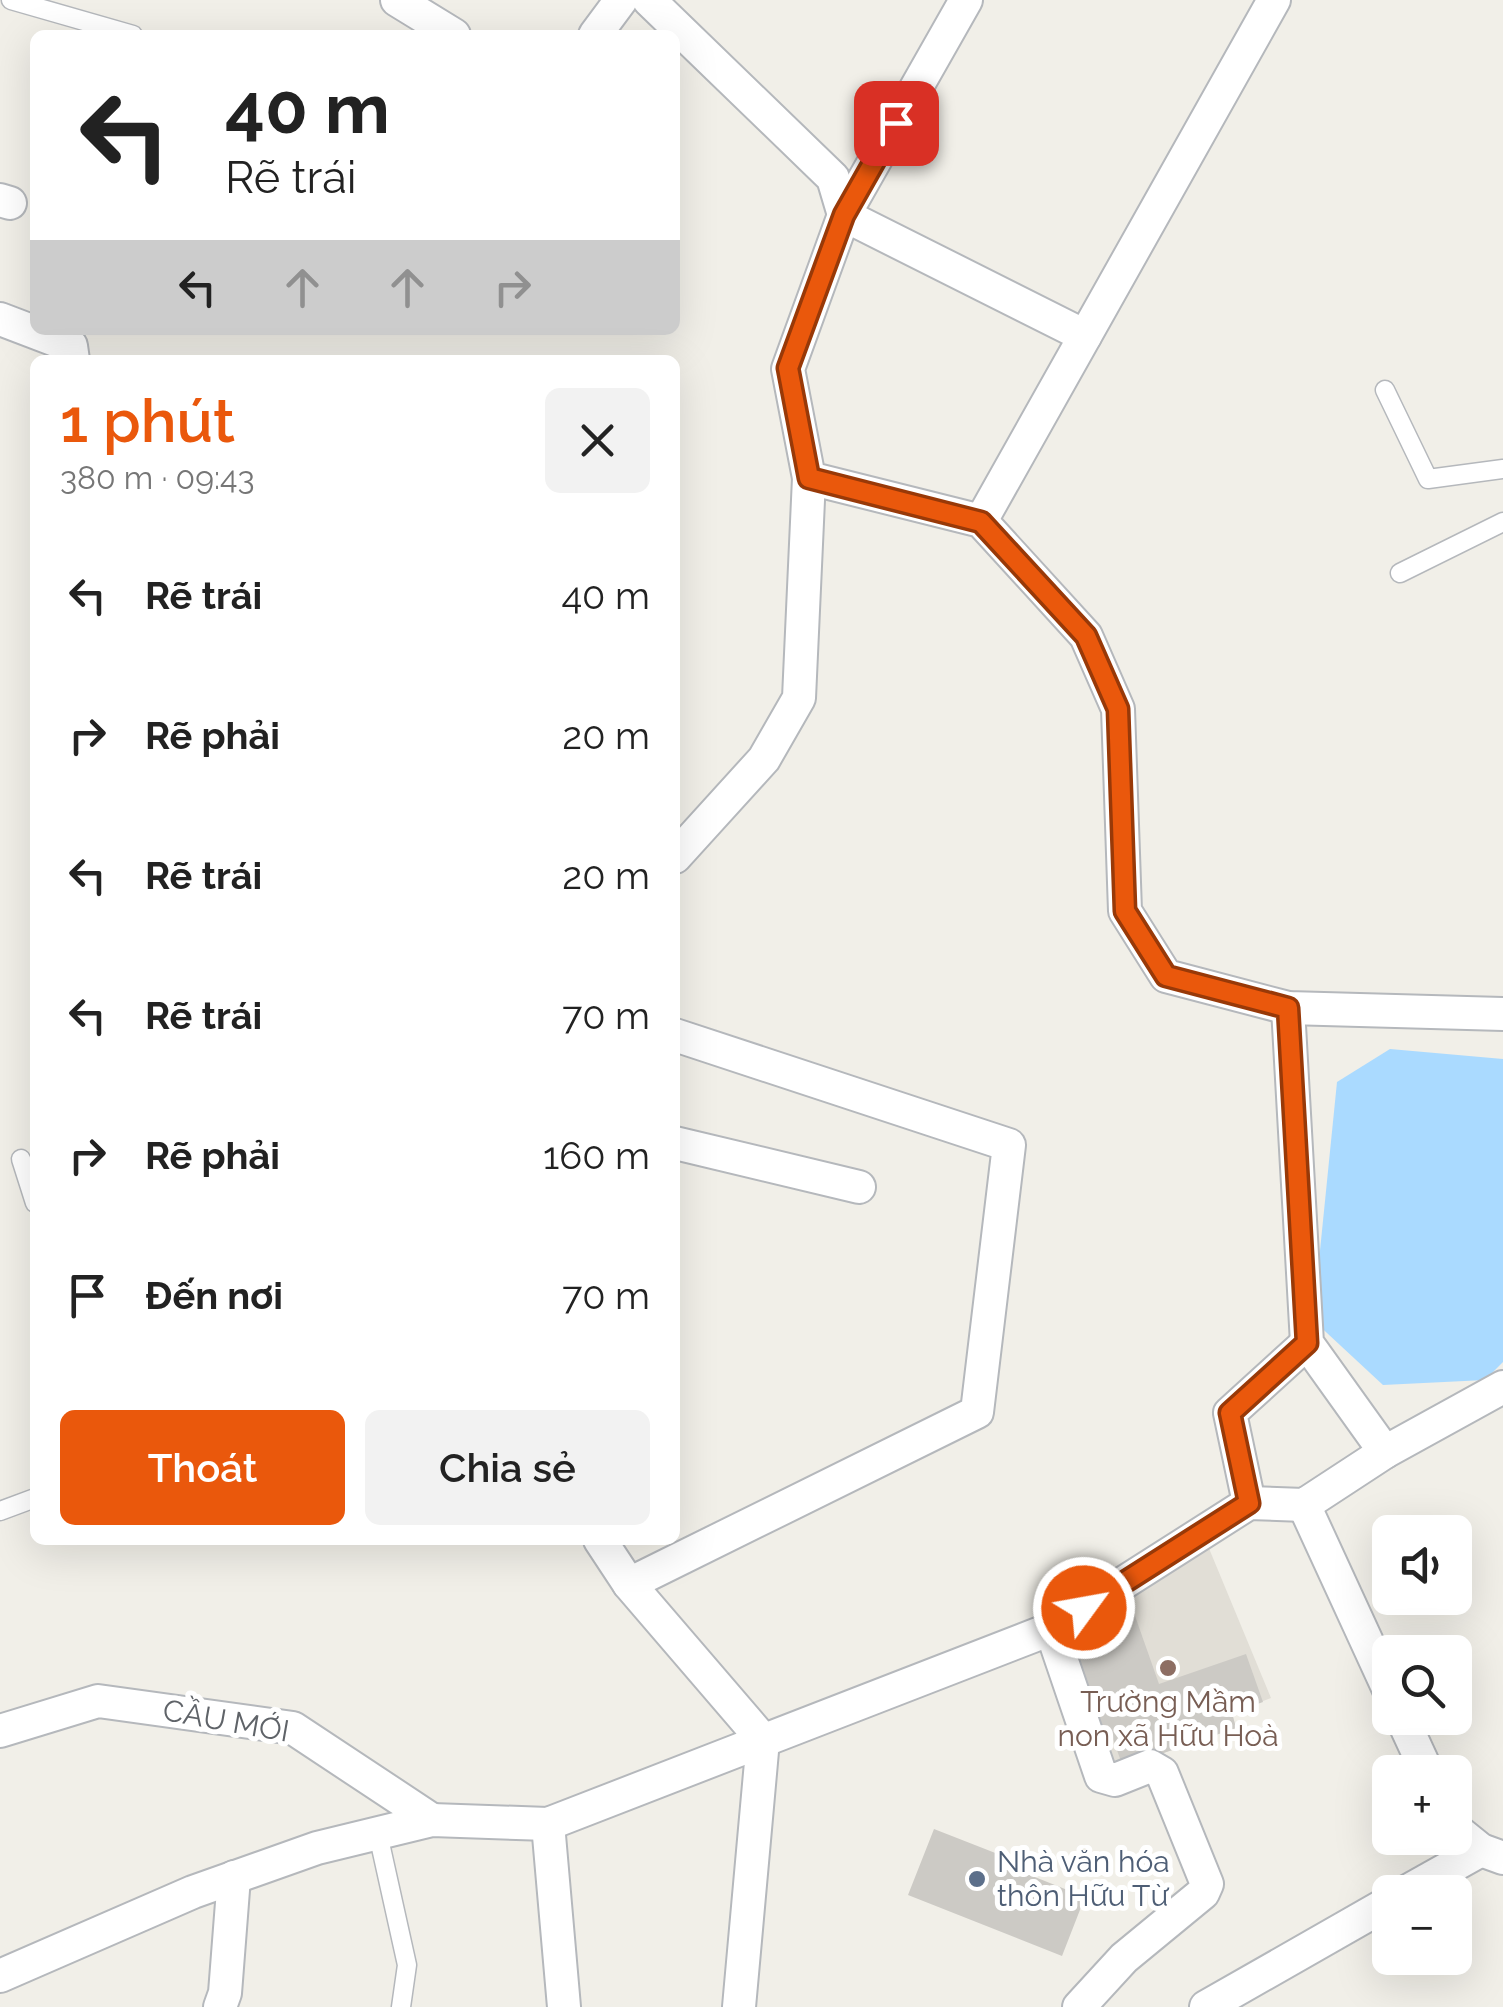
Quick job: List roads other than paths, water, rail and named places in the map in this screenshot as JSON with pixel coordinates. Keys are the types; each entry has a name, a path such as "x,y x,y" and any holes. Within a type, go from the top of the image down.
{"street":[{"path":"397,0 446,30"},
{"path":"599,30 621,0"},
{"path":"649,0 834,178 844,215 1085,336"},
{"path":"680,851 764,759 799,698 809,478 788,368 844,215 966,0"},
{"path":"981,522 1274,0"},
{"path":"0,319 30,330"},
{"path":"43,335 72,346 73,355"},
{"path":"809,478 981,522 1086,636 1118,709 1125,911 1166,976 1288,1008 1503,1014"},
{"path":"1288,1008 1307,1343 1385,1452"},
{"path":"629,1584 978,1412 1009,1145 680,1037"},
{"path":"680,1144 859,1188"},
{"path":"1249,1503 1230,1413 1307,1343"},
{"path":"0,1976 234,1878 317,1848 432,1820 548,1824 1050,1629 1249,1503 1304,1505 1385,1452 1503,1387"},
{"path":"1304,1505 1372,1653"},
{"path":"603,1545 629,1584 763,1740 739,2007"},
{"path":"1050,1629 1101,1776 1115,1780 1150,1766 1162,1773 1206,1884 1203,1893 1124,1958 1079,2007"},
{"name":"CẦU MỚI","path":"0,1731 98,1701 293,1728 432,1820"},
{"path":"548,1824 564,2007"},
{"path":"1444,1875 1492,1854"},
{"path":"220,2007 225,1993 234,1878"},
{"path":"1206,2007 1372,1912"}],"lane":[{"path":"11,0 116,30"},
{"path":"1385,390 1428,478 1503,468"},
{"path":"1400,573 1503,522"},
{"path":"21,1158 30,1187"},
{"path":"0,1510 30,1500"},
{"path":"378,1834 407,1965 401,2007"}],"water":[{"path":"1390,1049 1503,1059 1503,1362 1485,1380 1383,1385 1313,1320 1337,1082"}],"place":[{"name":"Trường Mầm non xã Hữu Hoà","path":"1168,1668"},
{"name":"Nhà văn hóa thôn Hữu Từ","path":"977,1879"}]}
